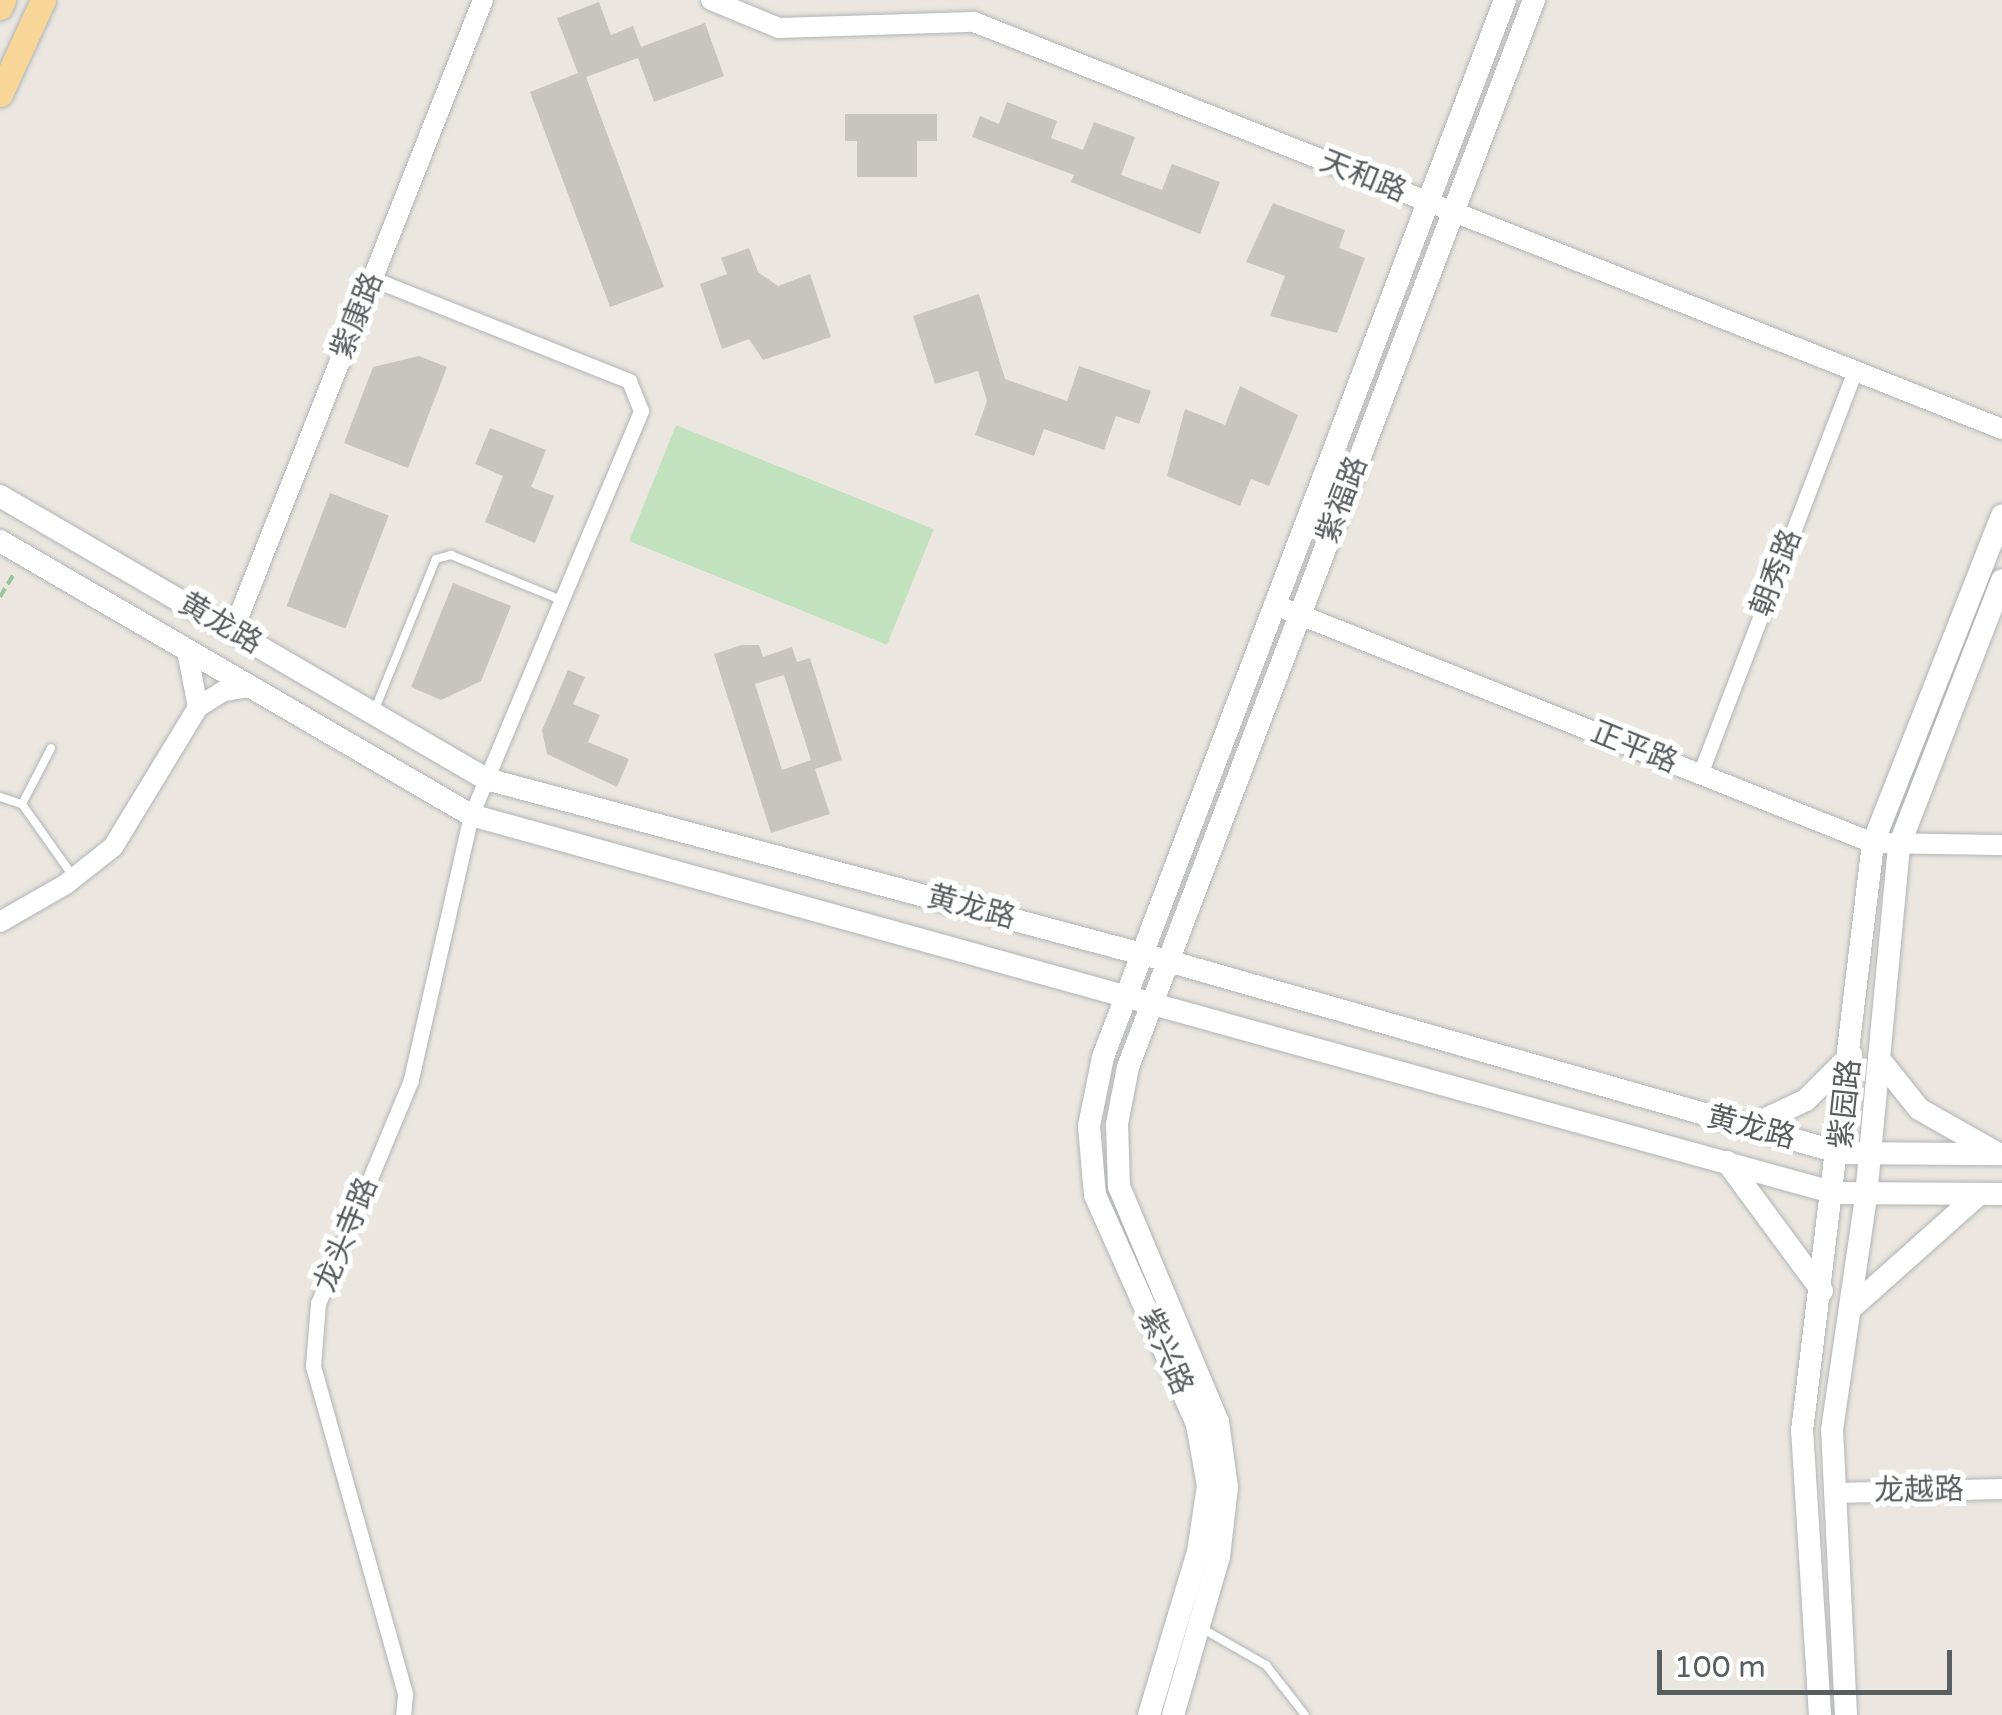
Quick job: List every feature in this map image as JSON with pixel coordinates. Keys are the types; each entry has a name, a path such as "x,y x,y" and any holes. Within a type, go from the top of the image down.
{"highway":[{"path":"0,94 47,0"}],"main road":[{"name":"紫福路","path":"1127,994 1506,0"},
{"name":"紫福路","path":"1153,1001 1534,0"},
{"name":"黄龙路","path":"0,496 486,778 1168,961 1841,1152 2000,1154"},
{"name":"紫园路","path":"1820,1715 1802,1431 1841,1152 1873,843 2002,515"},
{"name":"黄龙路","path":"0,541 471,815 1836,1193 1991,1194"},
{"name":"紫园路","path":"1846,1715 1832,1430 1871,1154 1899,846 2002,580"},
{"path":"1185,916 1192,950 1213,974"},
{"name":"紫兴路","path":"1127,994 1102,1057 1089,1126 1095,1195 1197,1424 1208,1486 1198,1552 1149,1715"},
{"name":"紫兴路","path":"1153,1001 1128,1067 1117,1124 1119,1187 1218,1422 1227,1487 1219,1556 1173,1715"},
{"path":"1747,1128 1806,1100 1851,1055"},
{"path":"1880,1059 1919,1110 2000,1154"},
{"path":"1727,1162 1822,1291"},
{"path":"1850,1310 1991,1194"}],"street":[{"name":"紫康路","path":"233,632 483,0"},
{"name":"天和路","path":"711,0 779,28 974,22 2002,429"},
{"name":"龙头寺路","path":"372,279 629,381 638,394 641,410 471,815 410,1080 318,1303 313,1366 406,1694 403,1715"},
{"name":"朝秀路","path":"1700,774 1855,371"},
{"name":"正平路","path":"1275,605 1873,843 2002,846"},
{"path":"187,651 198,707"},
{"path":"0,922 74,878 113,846 198,707 224,691 250,687"},
{"name":"龙越路","path":"1835,1493 2002,1489"}],"lane":[{"path":"374,713 436,559 451,555 560,599"},
{"path":"22,804 50,748"},
{"path":"0,797 22,804 74,878"},
{"path":"1200,1627 1266,1665 1305,1715"}],"path":[{"path":"0,597 25,556"}],"green space":[{"path":"676,425 934,529 887,645 629,541"}],"building":[{"path":"599,2 611,35 633,26 641,47 705,23 724,76 654,102 638,58 586,77 664,287 610,307 530,92 578,73 557,18"},
{"path":"1007,102 1057,121 1051,138 1083,150 1094,122 1135,137 1121,175 1162,190 1172,164 1220,182 1200,234 1071,182 1074,175 972,137 980,116 999,124"},
{"path":"845,114 937,114 937,141 917,141 917,177 857,177 857,141 845,141"},
{"path":"1273,203 1345,230 1339,248 1365,258 1337,333 1270,316 1285,276 1246,262"},
{"path":"749,248 758,272 778,286 810,274 831,337 763,360 749,339 722,349 700,284 727,274 721,258"},
{"path":"979,294 1005,379 1067,401 1079,366 1151,391 1139,424 1116,416 1104,450 1044,429 1034,456 975,435 987,401 978,371 935,384 913,316"},
{"path":"419,356 447,367 408,468 344,443 373,367"},
{"path":"1240,386 1298,415 1269,486 1251,479 1240,506 1167,476 1185,409 1225,425"},
{"path":"490,428 546,450 531,487 554,496 535,543 485,522 503,476 475,464"},
{"path":"330,493 389,516 345,629 287,606"},
{"path":"453,583 511,606 481,681 441,700 411,687"},
{"path":"742,645 759,645 763,657 792,647 797,662 810,658 842,760 815,769 830,814 771,833 714,654","holes":["784,675 811,760 782,770 755,684"]},
{"path":"568,670 585,677 573,704 600,715 588,742 629,759 617,787 547,754 542,730"}]}
